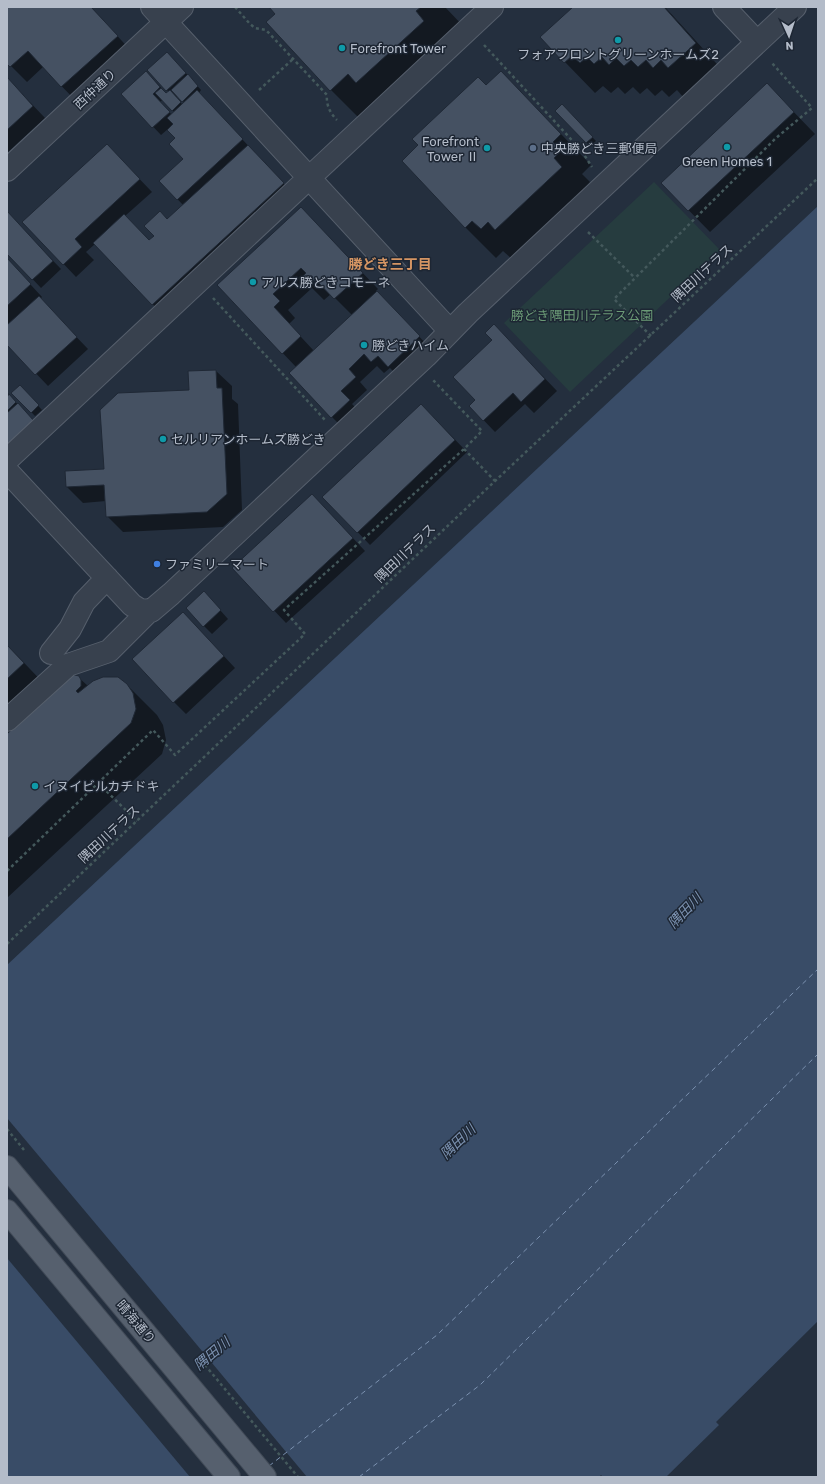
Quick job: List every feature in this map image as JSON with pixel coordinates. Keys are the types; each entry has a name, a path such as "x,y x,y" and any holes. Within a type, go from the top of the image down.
{"main road":[{"name":"晴海通り","path":"7,1167 264,1477"},
{"path":"7,1211 229,1477"}],"street":[{"name":"西仲通り","path":"7,170 159,14 182,7"},
{"path":"7,460 492,7"},
{"path":"724,7 757,42"},
{"path":"7,720 68,665 109,651 150,610 171,594 795,7"},
{"path":"159,14 450,331"},
{"path":"7,471 132,605 140,610 150,610"},
{"path":"51,653 70,629 84,602 107,578"}],"path":[{"path":"235,7 255,28 266,30 328,95 326,102 338,121"},
{"path":"484,45 581,150 594,171"},
{"path":"255,95 293,59"},
{"path":"650,336 614,299 776,138 812,108 772,63"},
{"name":"隅田川テラス","path":"7,944 495,481 818,178"},
{"path":"585,229 635,278"},
{"path":"198,282 325,420"},
{"path":"7,871 153,730 175,755 305,634 284,610 464,449 482,431 430,376"},
{"path":"464,449 495,481"},
{"path":"98,783 138,821"}],"green space":[{"name":"勝どき隅田川テラス公園","path":"654,182 720,250 570,392 504,323"}],"water":[{"name":"隅田川","path":"818,206 818,1321 716,1422 719,1425 666,1477 603,1477 601,1475 599,1477 7,1477 7,965"}],"pier":[{"path":"7,1118 307,1477 190,1477 7,1258"}],"building":[{"path":"7,7 91,7 118,36 61,87 28,51 10,67 7,64"},
{"name":"Forefront Tower","path":"269,7 421,7 416,11 424,21 356,83 348,74 330,91 266,22 275,14"},
{"name":"フォアフロントグリーンホームズ2","path":"573,7 664,7 696,43 668,68 661,60 653,68 646,60 638,67 631,60 624,66 616,58 609,65 602,57 594,64 587,57 580,63 572,56 564,63 540,37"},
{"path":"167,52 186,73 166,91 147,70"},
{"path":"146,71 160,87 153,94 170,112 152,128 121,94"},
{"name":"Forefront Tower Ⅱ","path":"501,71 561,134 553,142 561,151 554,158 562,167 495,230 488,222 481,229 472,221 465,228 402,161 418,145 412,139 478,77 486,85"},
{"path":"188,74 198,86 182,102 171,90"},
{"path":"7,77 33,106 7,130"},
{"name":"Green Homes 1","path":"767,83 794,112 688,211 661,183"},
{"path":"161,88 166,93 170,90 181,102 172,111 155,93"},
{"path":"197,90 243,139 177,200 159,181 183,159 169,144 175,138 167,130 173,124 167,118"},
{"path":"562,104 593,137 586,143 555,111"},
{"path":"107,144 140,179 75,239 82,247 63,265 22,222"},
{"path":"248,145 284,183 152,305 93,243 124,214 149,240 154,236 144,226 160,211 167,219"},
{"name":"アルス勝どきコモーネ","path":"301,207 363,273 334,299 315,279 308,285 301,278 306,273 301,268 273,294 280,301 274,307 301,336 282,354 217,285"},
{"path":"7,211 53,261 32,280 7,254"},
{"path":"7,258 31,284 7,306"},
{"name":"勝どきハイム","path":"377,291 420,336 388,367 378,356 371,362 364,354 349,369 356,377 341,391 350,400 331,418 289,373"},
{"path":"39,296 77,337 35,375 7,345 7,325"},
{"path":"494,324 545,379 521,402 513,393 483,421 469,406 475,400 453,377 492,340 485,333"},
{"name":"セルリアンホームズ勝どき","path":"216,370 217,388 222,388 227,494 207,512 106,517 104,485 66,487 65,471 104,469 100,410 118,393 189,390 188,371"},
{"path":"20,385 39,405 31,413 11,393"},
{"path":"9,394 16,402 7,411 7,397"},
{"path":"18,403 34,421 9,444 7,442 7,413"},
{"path":"421,404 455,440 357,533 322,497"},
{"path":"312,494 353,538 273,612 232,568"},
{"path":"204,591 221,610 203,627 186,608"},
{"path":"183,612 224,656 173,703 132,659"},
{"path":"7,645 24,663 7,679"},
{"name":"イヌイビルカチドキ","path":"71,674 79,676 81,680 81,686 76,691 78,693 93,681 103,677 118,677 127,684 133,693 136,709 131,723 7,839 7,734"}],"ferry route":[{"path":"269,1466 437,1335 818,969"},
{"path":"359,1477 480,1385 818,1054"}],"place":[{"name":"フォアフロントグリーンホームズ2","path":"618,40"},
{"name":"Forefront Tower","path":"342,48"},
{"name":"Green Homes 1","path":"727,147"},
{"name":"Forefront Tower Ⅱ","path":"487,148"},
{"name":"中央勝どき三郵便局","path":"533,148"},
{"name":"アルス勝どきコモーネ","path":"253,282"},
{"name":"勝どきハイム","path":"364,345"},
{"name":"セルリアンホームズ勝どき","path":"163,439"},
{"name":"ファミリーマート","path":"157,564"},
{"name":"イヌイビルカチドキ","path":"35,786"}],"district":[{"name":"勝どき三丁目","path":"390,264"}]}
